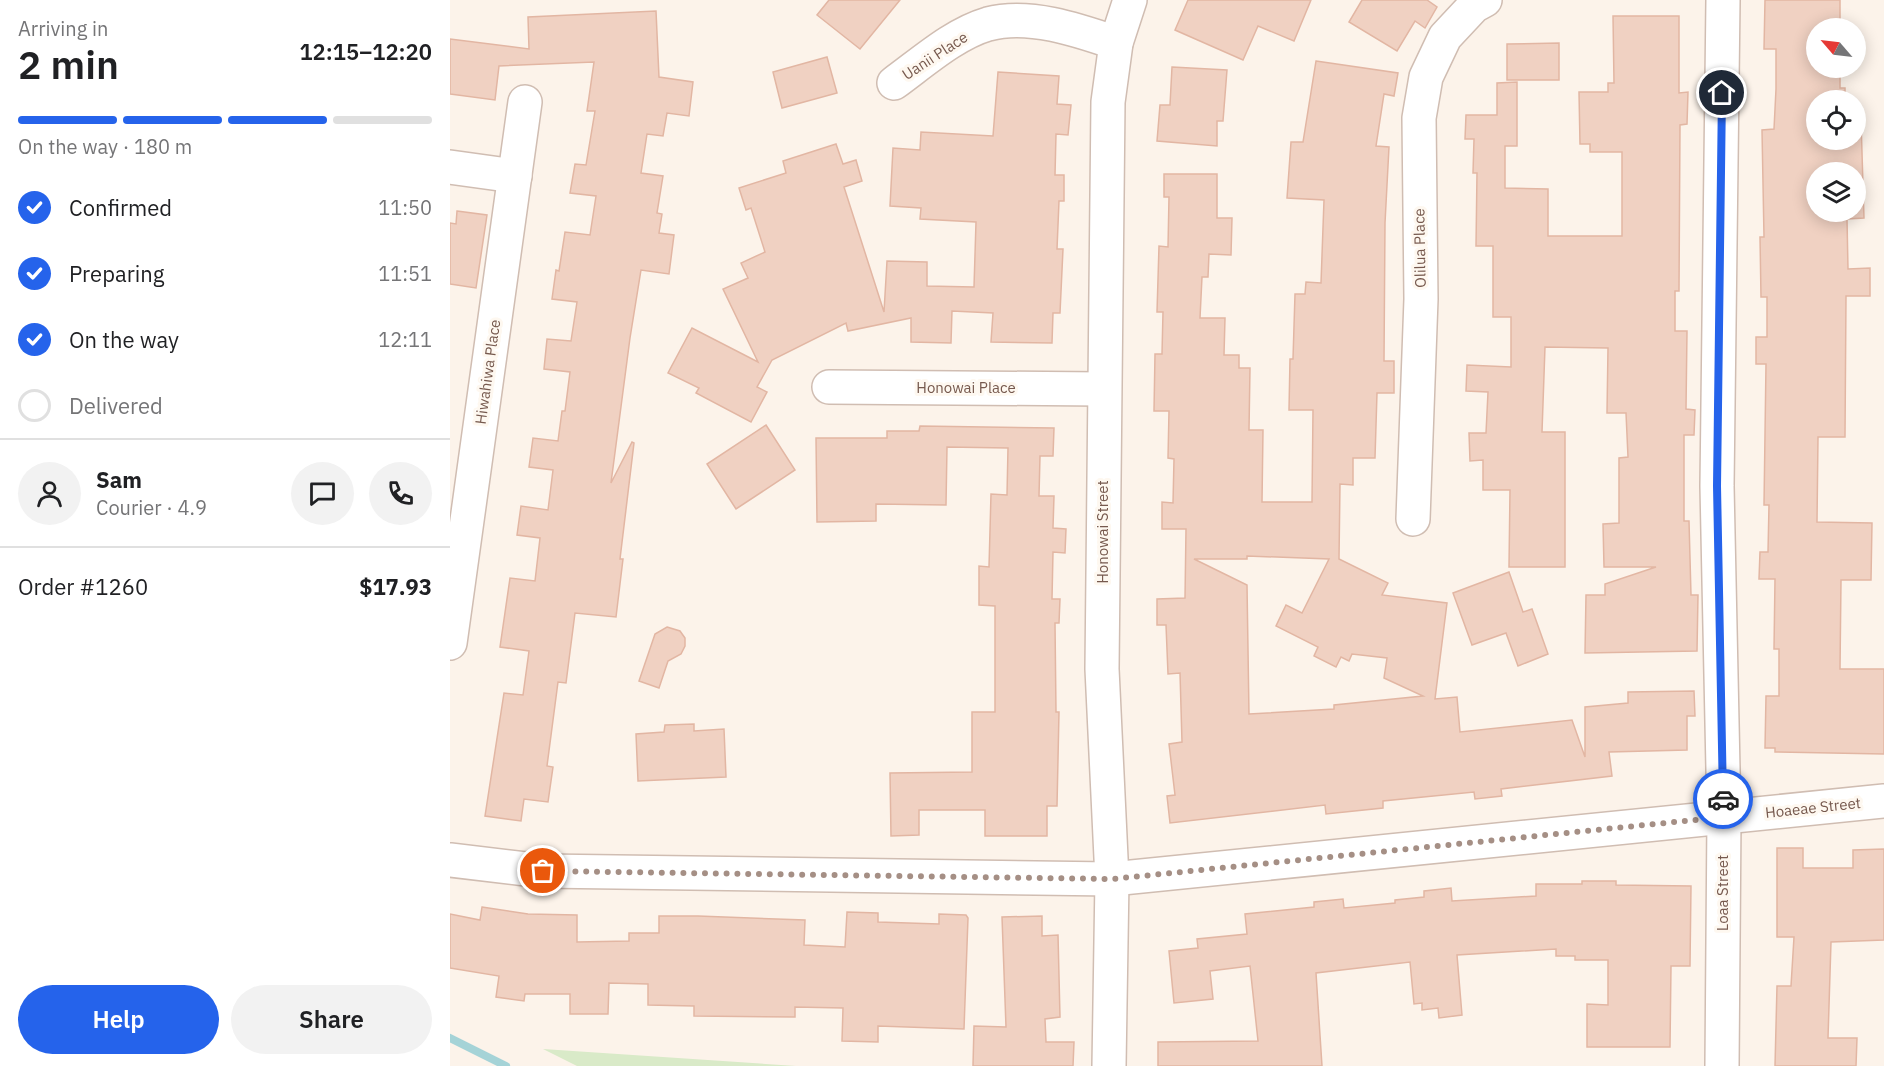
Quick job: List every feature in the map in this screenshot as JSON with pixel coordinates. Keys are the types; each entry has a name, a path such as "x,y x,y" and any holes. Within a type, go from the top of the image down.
{"street":[{"name":"Honowai Street","path":"1109,1066 1112,879 1102,669 1103,389 1108,102 1116,43 1130,0"},
{"name":"Olilua Place","path":"1413,519 1421,299 1419,118 1426,76 1445,37 1474,6 1485,0"},
{"name":"Loaa Street","path":"1722,1066 1724,817 1717,486 1723,0"},
{"name":"Uanii Place","path":"894,83 960,37 989,24 1030,21 1084,32 1116,43"},
{"name":"Hiwahiwa Place","path":"450,643 462,463 514,176 525,102"},
{"path":"450,167 514,176"},
{"name":"Honowai Place","path":"829,387 1103,389"},
{"name":"Hoaeae Street","path":"450,860 543,871 1112,879 1884,801"}],"green space":[{"path":"543,1049 796,1066 577,1066"}],"building":[{"path":"829,0 900,0 860,49 817,15"},
{"path":"1188,0 1311,0 1294,41 1258,26 1243,60 1175,30"},
{"path":"1362,0 1427,0 1437,7 1425,28 1415,21 1397,51 1349,22"},
{"path":"1765,0 1840,0 1840,18 1806,18 1806,78 1840,78 1840,88 1845,88 1845,90 1806,90 1806,150 1862,150 1862,162 1806,162 1806,222 1847,222 1848,269 1870,268 1870,296 1846,296 1845,437 1818,437 1817,522 1872,523 1871,580 1841,580 1840,669 1884,669 1884,754 1775,752 1775,748 1765,748 1766,696 1779,696 1779,649 1774,649 1775,579 1759,579 1760,552 1768,552 1769,505 1764,505 1766,364 1756,364 1756,337 1767,337 1767,297 1761,297 1760,237 1764,237 1762,130 1774,129 1776,49 1764,49"},
{"path":"656,11 659,77 693,82 689,116 667,113 663,136 647,134 641,173 663,176 657,213 662,214 659,233 674,235 669,274 641,270 630,338 611,483 632,442 634,443 620,559 623,559 616,617 575,613 566,683 558,682 547,766 553,767 548,802 524,799 521,821 485,816 504,693 523,695 529,651 500,647 510,578 535,581 540,538 517,535 521,506 548,510 553,470 529,467 533,438 558,441 562,411 565,411 570,372 544,369 547,339 571,341 577,302 552,299 565,232 590,235 596,196 570,193 575,164 586,165 595,111 587,111 594,62 499,66 495,100 450,94 450,39 529,49 528,17"},
{"path":"1613,16 1679,16 1679,93 1688,92 1687,124 1680,125 1679,291 1675,291 1675,331 1687,331 1686,409 1695,410 1694,435 1684,435 1684,521 1689,521 1691,595 1698,595 1697,651 1585,653 1586,595 1605,595 1605,584 1656,567 1604,567 1603,524 1619,523 1619,458 1628,457 1626,413 1607,413 1608,348 1545,347 1542,432 1565,432 1565,567 1509,567 1510,490 1483,490 1483,460 1470,461 1469,433 1486,433 1488,392 1466,391 1467,365 1511,367 1511,317 1493,317 1493,246 1476,246 1477,173 1473,173 1474,139 1465,139 1466,115 1497,115 1497,83 1517,82 1517,146 1505,146 1505,188 1548,189 1548,236 1622,236 1622,152 1590,152 1590,144 1580,144 1579,92 1608,92 1608,83 1614,83"},
{"path":"1559,43 1559,80 1507,80 1507,44"},
{"path":"827,57 837,93 782,108 773,72"},
{"path":"1316,61 1398,73 1394,96 1384,94 1376,146 1389,147 1385,223 1384,361 1394,361 1394,393 1377,393 1375,458 1353,458 1353,485 1340,484 1339,559 1388,583 1382,595 1447,603 1435,699 1457,697 1460,732 1572,720 1585,757 1585,707 1628,703 1628,692 1694,691 1695,716 1687,716 1687,750 1609,752 1612,776 1501,789 1502,796 1475,799 1474,792 1383,801 1383,808 1326,814 1325,805 1170,823 1167,796 1175,795 1169,744 1182,742 1180,673 1168,674 1166,625 1157,625 1157,599 1185,598 1186,529 1162,529 1162,502 1173,503 1174,459 1168,458 1169,411 1154,411 1155,354 1162,354 1163,312 1157,312 1159,246 1168,247 1169,197 1164,197 1164,174 1217,174 1217,218 1232,218 1231,255 1209,254 1208,277 1202,277 1200,318 1225,318 1224,355 1239,355 1239,368 1250,368 1249,430 1263,430 1262,502 1312,502 1313,410 1289,410 1295,294 1305,294 1306,282 1321,283 1324,200 1287,198 1291,142 1303,142","holes":["1247,556 1329,559 1302,613 1286,605 1276,626 1318,647 1314,656 1336,667 1341,657 1349,661 1352,654 1387,658 1384,678 1423,696 1334,705 1334,709 1249,714 1247,585 1194,559 1247,559"]},
{"path":"1172,67 1227,70 1223,121 1217,121 1217,146 1157,141 1160,105 1170,105"},
{"path":"998,72 1059,76 1057,104 1071,105 1068,135 1056,134 1055,175 1064,175 1064,201 1059,201 1057,249 1063,249 1060,313 1053,313 1052,343 991,342 993,313 952,311 951,343 911,342 911,318 848,331 846,323 772,360 757,387 767,392 751,422 696,393 699,388 668,373 692,328 758,362 723,289 748,278 741,263 765,252 751,208 746,210 739,188 786,173 783,161 836,144 843,164 856,160 862,181 844,187 884,312 887,261 927,262 927,286 974,287 976,222 920,219 921,208 890,206 893,148 920,150 921,132 993,136"},
{"path":"457,211 487,215 476,288 450,284 450,223 456,224"},
{"path":"766,425 795,470 736,509 707,464"},
{"path":"920,426 1054,428 1053,456 1040,456 1039,496 1054,496 1053,528 1066,529 1065,553 1053,552 1052,599 1060,599 1059,623 1055,623 1056,712 1059,712 1057,806 1047,806 1047,836 985,836 985,810 919,810 919,835 891,836 890,773 972,772 972,712 995,712 995,606 979,605 979,566 989,567 991,494 1007,495 1008,448 947,447 946,505 876,504 876,521 817,522 816,438 887,438 887,431 919,431"},
{"path":"1509,572 1523,612 1532,609 1548,654 1518,666 1506,633 1472,645 1453,593"},
{"path":"667,627 680,631 685,638 685,646 681,654 668,661 659,688 639,681 655,634"},
{"path":"694,724 694,731 724,729 726,777 638,781 636,734 664,732 665,725"},
{"path":"1777,848 1803,848 1803,868 1853,868 1853,850 1884,849 1884,940 1831,942 1828,1038 1857,1038 1856,1066 1775,1066 1777,986 1791,986 1794,937 1777,937"},
{"path":"1582,881 1616,881 1616,885 1691,886 1690,966 1671,966 1670,1047 1587,1047 1587,1004 1608,1005 1608,960 1575,960 1575,956 1556,956 1556,949 1457,955 1462,1015 1439,1018 1438,1008 1422,1010 1422,1003 1414,1004 1410,962 1316,973 1322,1066 1158,1066 1158,1042 1258,1041 1250,966 1210,971 1213,999 1174,1003 1169,951 1198,948 1197,939 1247,934 1245,914 1314,907 1314,902 1343,899 1344,908 1395,903 1395,900 1424,897 1424,891 1451,888 1452,901 1536,896 1536,884 1582,884"},
{"path":"482,907 528,914 577,915 577,942 629,941 629,933 659,933 659,916 698,916 805,920 804,945 845,947 847,912 878,913 878,922 939,924 939,914 966,915 968,918 964,1029 878,1026 878,1042 842,1041 843,1008 795,1007 795,1017 694,1016 694,1006 648,1005 648,984 609,983 608,1014 570,1014 570,994 525,994 524,1001 496,997 499,976 450,968 450,914 480,920"},
{"path":"1042,916 1042,936 1058,935 1060,1017 1045,1019 1046,1042 1074,1042 1073,1066 973,1066 974,1026 1006,1027 1002,917"}],"waterway":[{"path":"450,1038 506,1066"}],"way so far":[{"path":"543,871 1112,879 1724,817 1723,799"}],"route":[{"path":"1722,93 1717,486 1723,799"}]}
